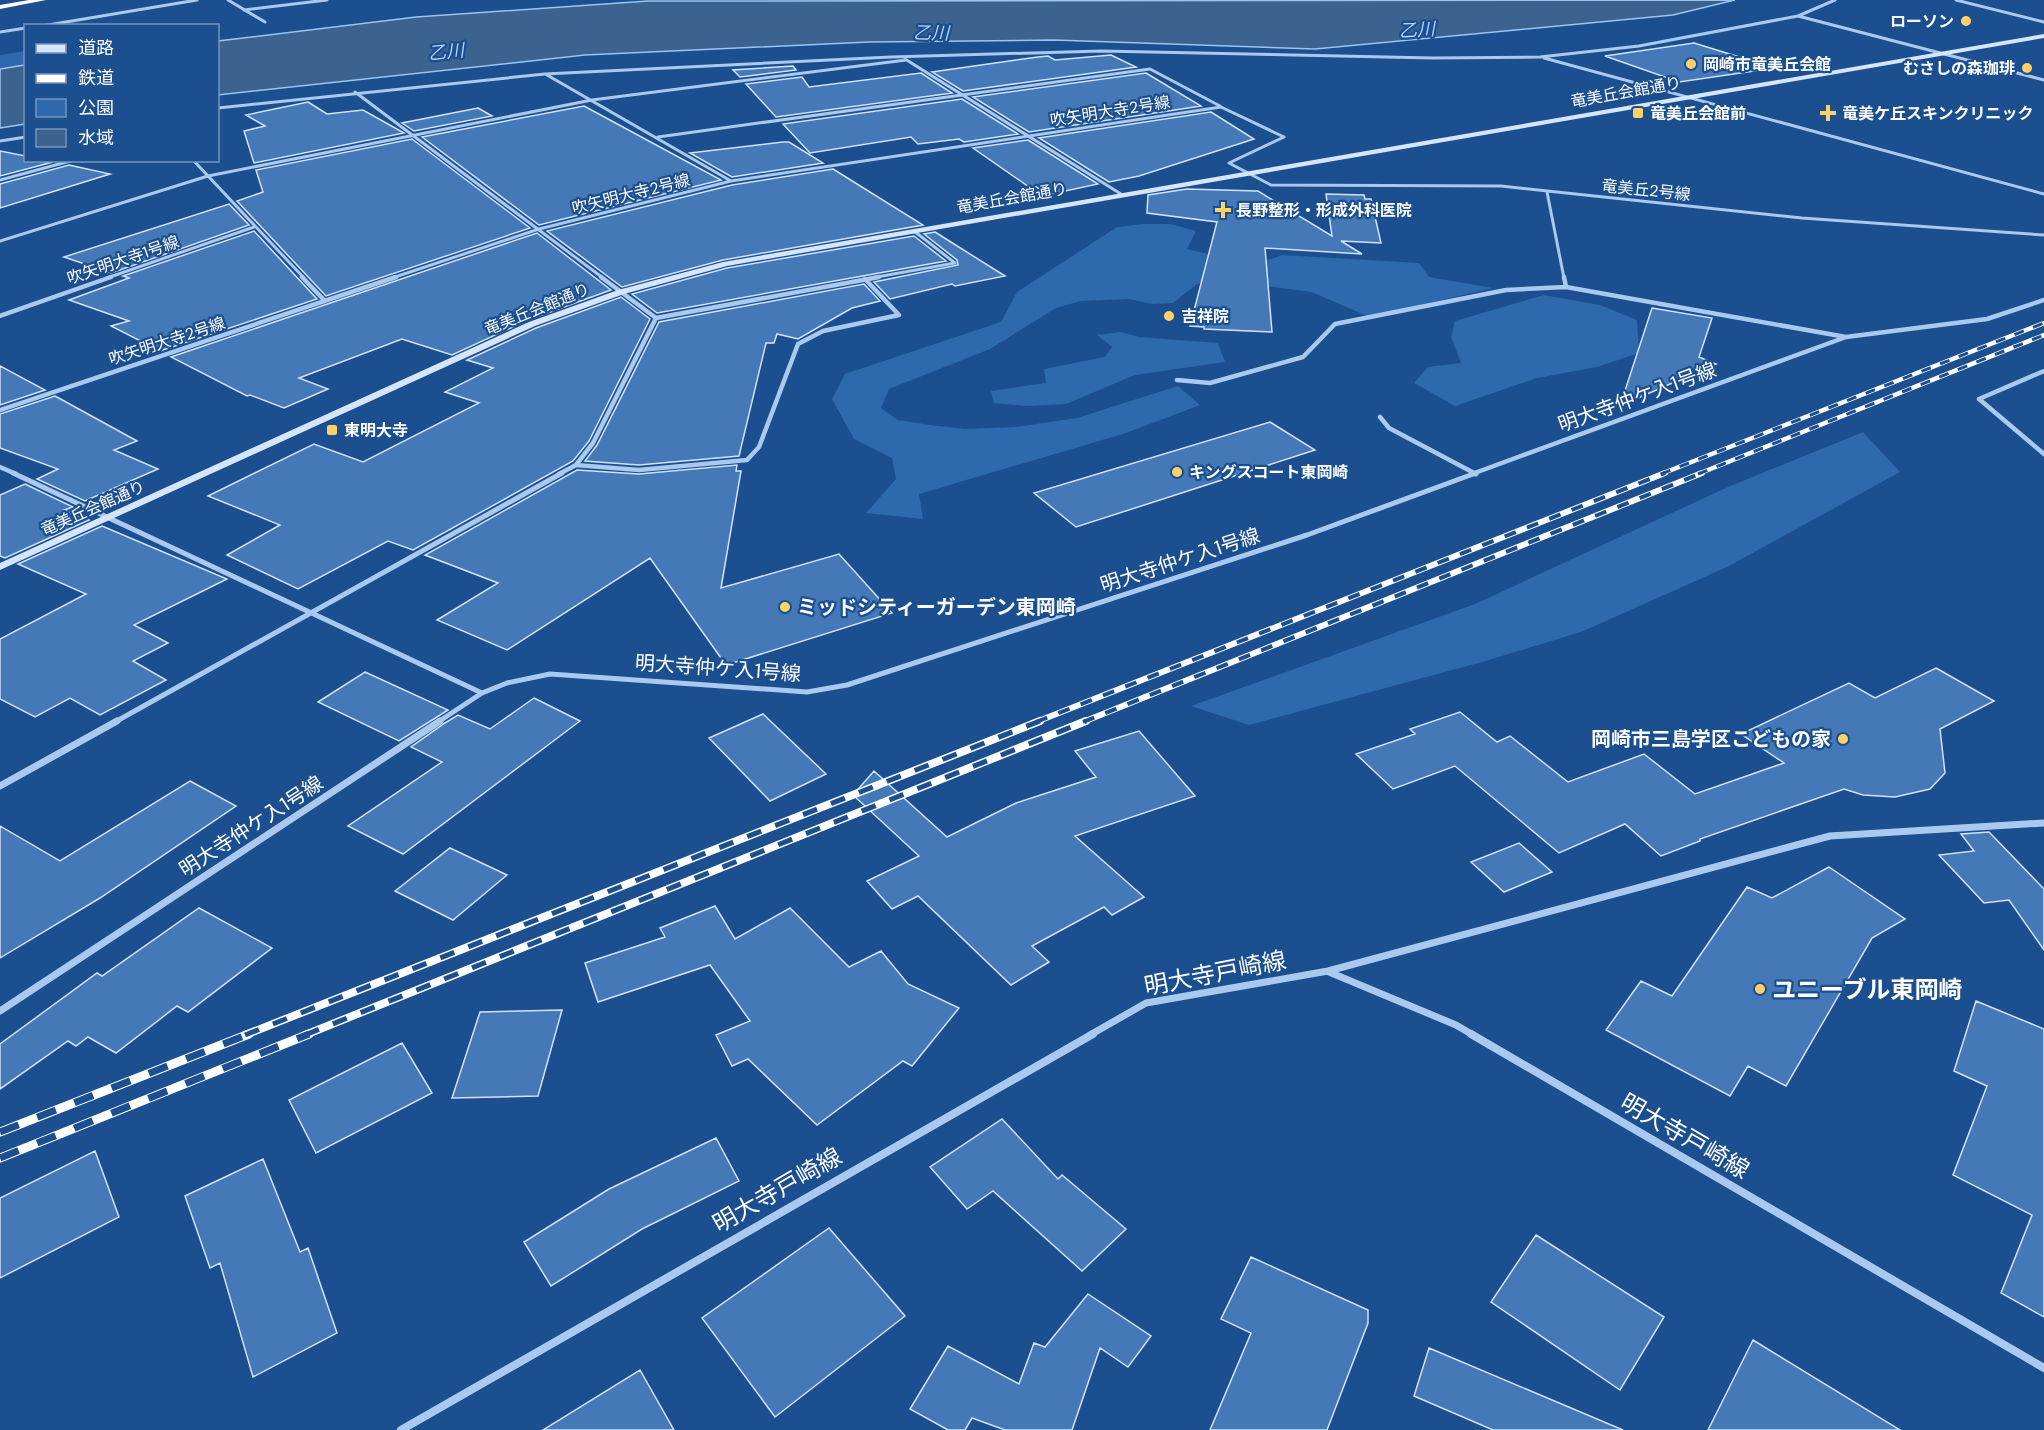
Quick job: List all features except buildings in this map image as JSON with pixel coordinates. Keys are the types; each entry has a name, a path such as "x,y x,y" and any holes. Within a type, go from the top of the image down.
{"highway":[{"path":"0,2 14,0"},
{"path":"0,8 42,0"}],"street":[{"path":"54,24 197,0"},
{"path":"228,0 265,22"},
{"path":"244,10 327,0"},
{"path":"219,108 354,92 545,74 902,56 1127,51 1433,58 1540,57 1639,46 1798,16 1835,0"},
{"path":"1956,0 2044,22"},
{"path":"1798,16 2044,80"},
{"path":"0,32 24,28"},
{"name":"竜美丘会館通り","path":"0,567 532,324 621,292 726,264 2044,36"},
{"path":"902,56 1121,194"},
{"path":"1540,57 2037,192 2044,192"},
{"path":"0,241 208,176 592,100 906,60"},
{"path":"658,137 1150,69 1221,107 1284,136 1229,163 1248,174"},
{"path":"545,74 731,181"},
{"path":"354,92 656,318 955,263 914,231"},
{"name":"吹矢明大寺2号線","path":"0,410 539,229 731,181 1221,107"},
{"path":"0,141 24,137"},
{"path":"0,180 67,162"},
{"path":"195,162 325,301"},
{"name":"竜美丘2号線","path":"1248,174 1271,185 1501,186 1802,218 2044,235"},
{"path":"1547,192 1566,287"},
{"name":"吹矢明大寺1号線","path":"0,316 254,227"},
{"path":"576,465 639,470 747,460 759,447 798,344 823,331 899,315 865,279"},
{"path":"1177,380 1210,382 1303,357 1335,324 1506,290 1566,287 1846,337"},
{"name":"明大寺仲ケ入1号線","path":"0,1011 482,693 507,683 550,674 807,692 847,685 1307,536 1846,337 1987,319 2044,300"},
{"path":"0,786 576,465 593,443 656,318"},
{"path":"2044,370 1979,399 2044,454"},
{"path":"1380,417 1389,428 1476,474"},
{"path":"0,467 482,693"},
{"path":"1328,972 1830,836 2044,822"},
{"name":"明大寺戸崎線","path":"401,1430 1146,1003 1328,972 1456,1025 2044,1368"}],"green space":[{"path":"24,51 24,65 0,69 0,55"},
{"path":"1170,224 1196,231 1187,249 1235,260 1259,261 1282,255 1419,263 1429,277 1493,288 1369,317 1312,292 1222,280 1197,284 1173,303 1152,304 1129,299 1081,301 1056,308 990,349 889,389 881,408 898,420 965,429 1016,427 1077,418 1178,386 1200,405 1126,433 919,494 923,519 866,513 896,479 892,458 854,439 832,399 845,374 1001,322 1017,292 1117,227"},
{"path":"1544,295 1600,305 1637,320 1639,353 1597,367 1537,378 1455,406 1414,383 1428,367 1461,363 1451,337 1455,321"},
{"path":"1121,332 1139,337 1218,343 1225,362 1135,375 1066,404 1026,406 994,403 991,391 1046,383 1044,369 1105,357 1112,347 1097,335"},
{"path":"1863,432 1900,472 1727,567 1581,632 1482,662 1249,725 1191,706 1475,604 1728,487"}],"water":[{"name":"乙川","path":"1735,0 1673,15 1315,49 1054,40 869,42 585,55 219,95 219,41 416,17 648,1"},
{"path":"24,65 24,124 0,128 0,69"}],"railway":[{"path":"1661,474 2044,323"},
{"path":"1698,474 2044,335"},
{"path":"1036,722 1665,473"},
{"path":"1083,722 1702,473"},
{"path":"245,1035 1040,721"},
{"path":"305,1035 1086,721"},
{"path":"0,1132 249,1034"},
{"path":"0,1158 309,1034"}],"place":[{"name":"ローソン","path":"1966,21"},
{"name":"岡崎市竜美丘会館","path":"1691,64"},
{"name":"むさしの森珈琲","path":"2027,68"},
{"name":"竜美丘会館前","path":"1638,113"},
{"name":"竜美ケ丘スキンクリニック","path":"1828,113"},
{"name":"長野整形・形成外科医院","path":"1223,210"},
{"name":"吉祥院","path":"1169,316"},
{"name":"東明大寺","path":"332,430"},
{"name":"キングスコート東岡崎","path":"1177,472"},
{"name":"ミッドシティーガーデン東岡崎","path":"785,607"},
{"name":"岡崎市三島学区こどもの家","path":"1843,739"},
{"name":"ユニーブル東岡崎","path":"1760,989"}]}
